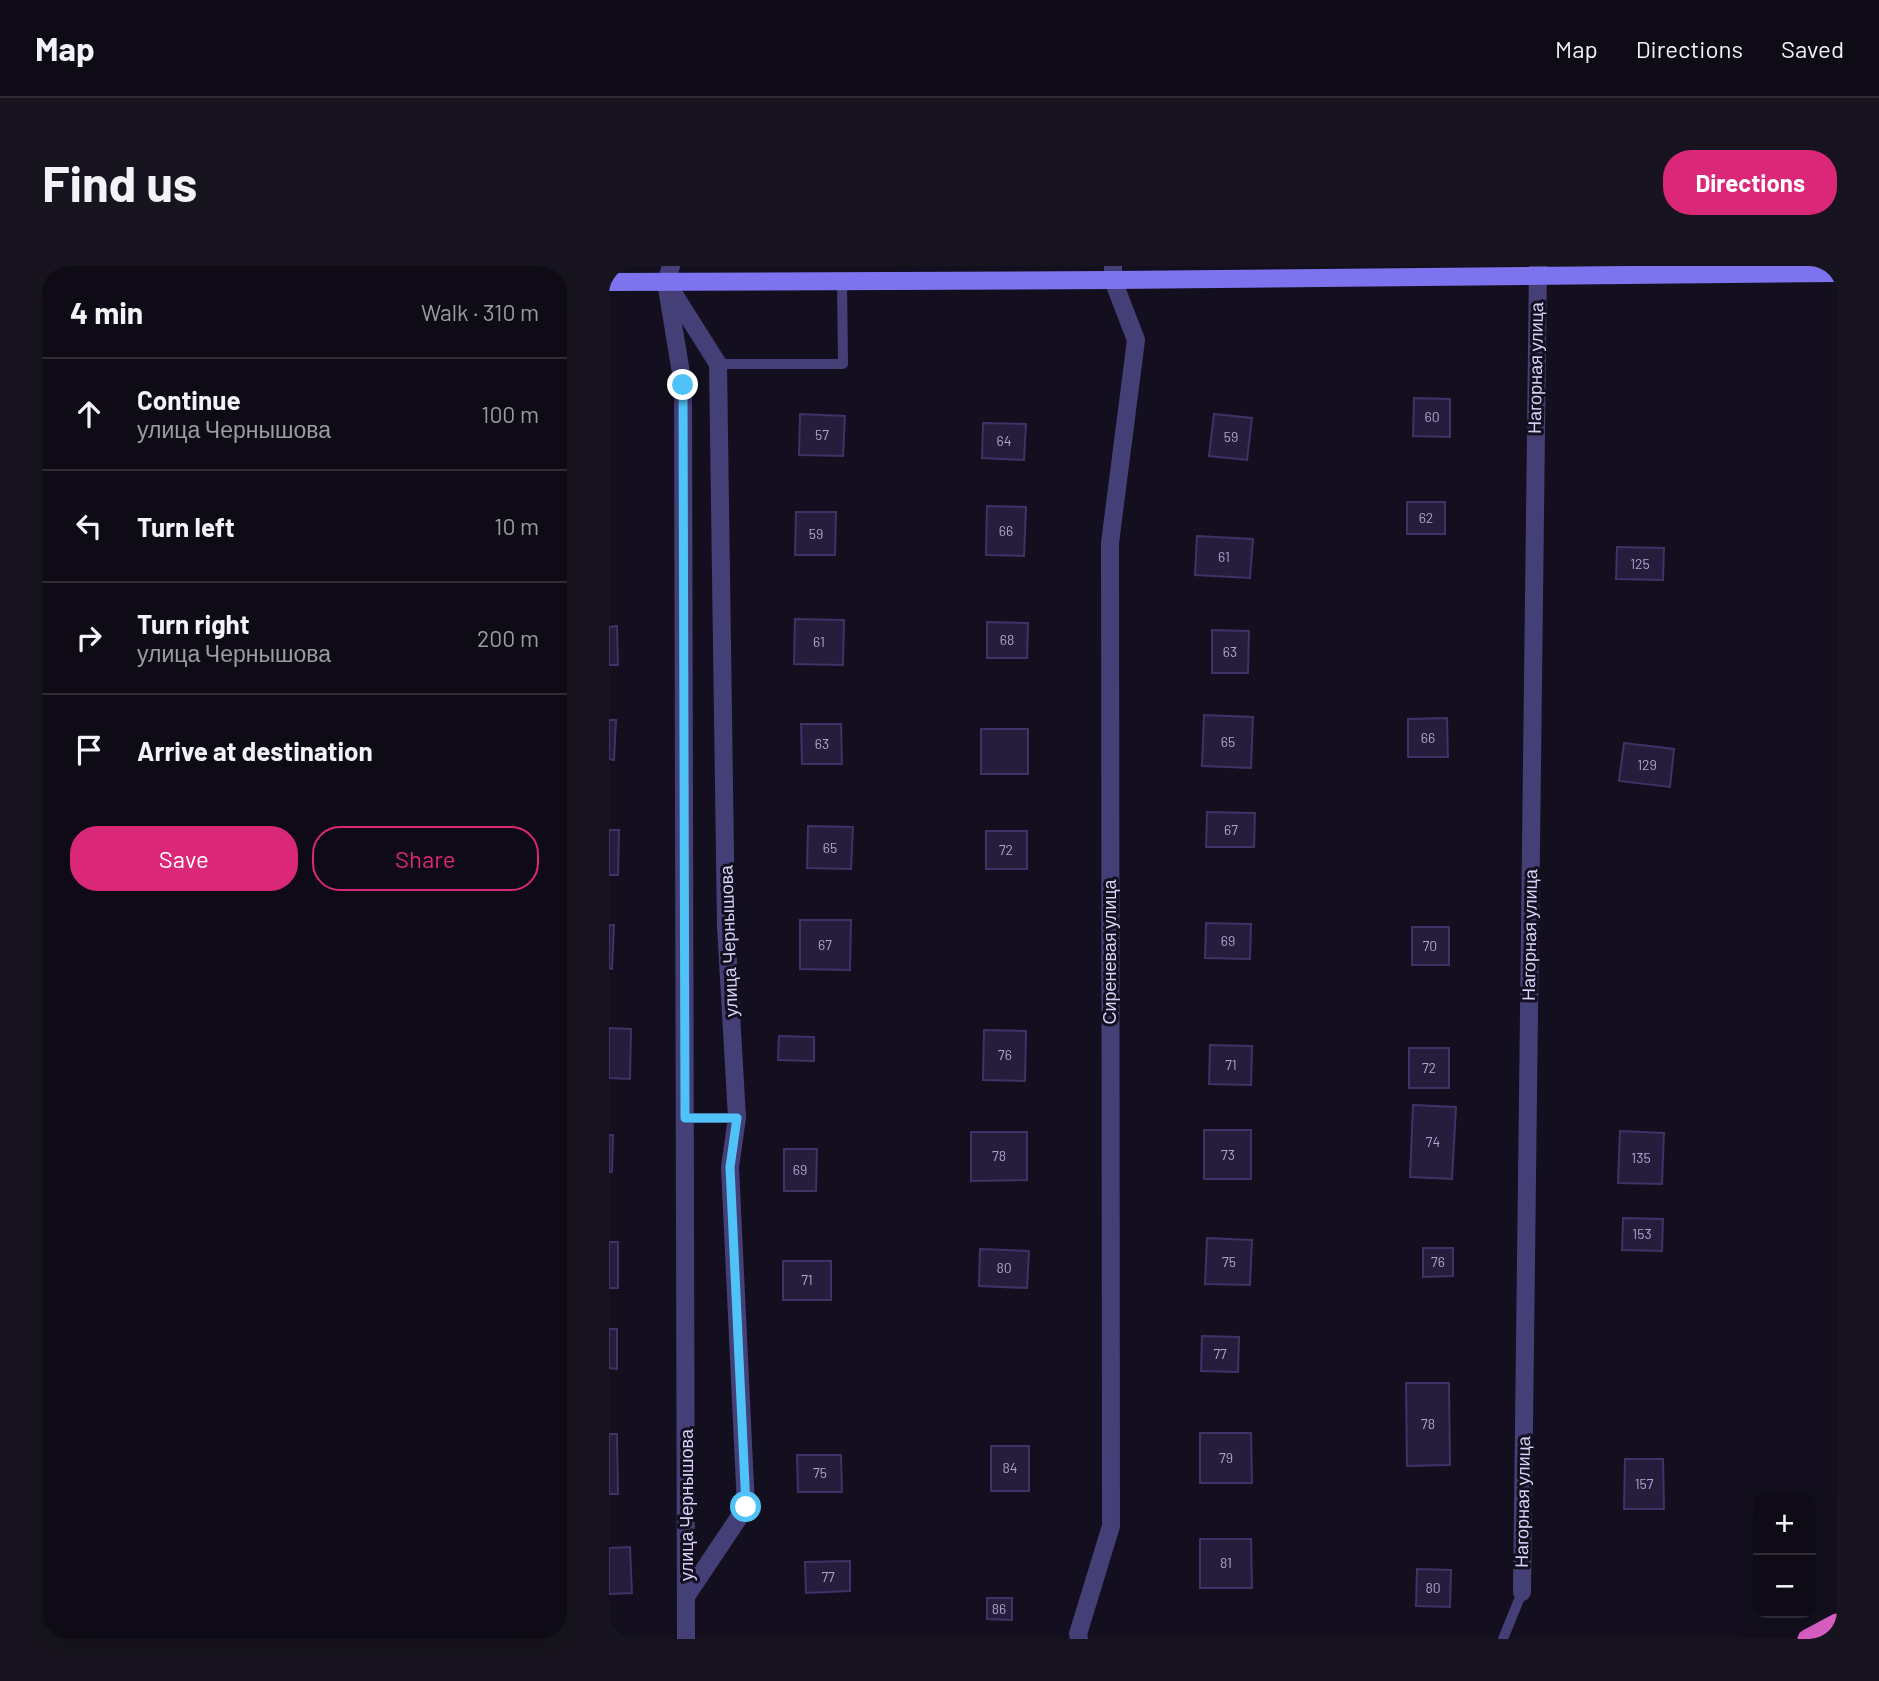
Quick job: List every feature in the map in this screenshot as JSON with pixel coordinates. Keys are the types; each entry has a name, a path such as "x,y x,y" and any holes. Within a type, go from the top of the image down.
{"highway":[{"path":"1807,1639 1837,1623"}],"main road":[{"path":"609,282 669,274 842,281 1113,273 1537,270 1837,273"}],"street":[{"name":"Нагорная улица","path":"1521,1592 1537,270"},
{"name":"Сиреневая улица","path":"1079,1639 1111,1527 1110,543 1136,340 1113,273"},
{"path":"669,274 718,364"},
{"name":"улица Чернышова","path":"669,274 683,385 686,1639"},
{"name":"улица Чернышова","path":"687,1595 746,1507 730,1167 737,1118 726,926 718,364"}],"lane":[{"path":"718,364 843,364 842,281"},
{"path":"685,1118 737,1118"},
{"path":"1503,1639 1521,1592"}],"building":[{"path":"1414,398 1450,399 1450,437 1413,436"},
{"path":"800,414 845,416 843,456 799,455"},
{"path":"1214,414 1252,418 1247,460 1209,456"},
{"path":"983,423 1026,424 1024,460 982,458"},
{"path":"1407,502 1445,502 1445,534 1407,534"},
{"path":"987,506 1026,507 1024,556 986,555"},
{"path":"796,512 836,512 835,555 795,555"},
{"path":"1197,536 1253,539 1250,578 1195,575"},
{"path":"1617,547 1664,548 1663,580 1616,579"},
{"path":"795,619 844,620 843,665 794,664"},
{"path":"987,622 1028,623 1027,658 987,658"},
{"path":"617,626 618,665 609,665 609,627"},
{"path":"1212,630 1249,631 1248,673 1212,673"},
{"path":"1204,715 1253,717 1251,768 1202,766"},
{"path":"1447,718 1448,757 1408,757 1408,719"},
{"path":"609,720 616,720 614,760 609,759"},
{"path":"801,724 841,724 842,764 802,764"},
{"path":"981,729 1028,729 1028,774 981,774"},
{"path":"1624,743 1674,749 1670,787 1619,781"},
{"path":"1207,812 1255,813 1254,847 1206,847"},
{"path":"808,826 853,827 851,869 807,868"},
{"path":"609,830 619,830 618,875 609,875"},
{"path":"986,831 1027,831 1027,869 986,869"},
{"path":"800,920 851,920 850,970 800,969"},
{"path":"1206,923 1251,924 1250,959 1205,958"},
{"path":"609,925 614,925 612,969 609,968"},
{"path":"1412,927 1449,927 1449,965 1412,965"},
{"path":"609,1028 631,1029 630,1079 609,1078"},
{"path":"984,1030 1026,1031 1025,1081 983,1080"},
{"path":"779,1036 814,1037 814,1061 778,1060"},
{"path":"1210,1045 1252,1046 1251,1085 1209,1084"},
{"path":"1409,1048 1449,1048 1449,1088 1409,1088"},
{"path":"1413,1105 1456,1107 1452,1179 1410,1177"},
{"path":"1204,1130 1251,1130 1251,1179 1204,1179"},
{"path":"1620,1131 1664,1133 1662,1184 1618,1183"},
{"path":"971,1132 1027,1132 1027,1180 971,1181"},
{"path":"609,1135 613,1135 612,1172 609,1172"},
{"path":"784,1149 817,1149 816,1191 784,1191"},
{"path":"1623,1218 1663,1219 1662,1251 1622,1250"},
{"path":"1207,1238 1252,1240 1250,1285 1205,1284"},
{"path":"609,1242 618,1242 618,1288 609,1288"},
{"path":"1423,1248 1453,1248 1453,1276 1423,1277"},
{"path":"980,1249 1029,1251 1027,1288 979,1286"},
{"path":"783,1261 831,1261 831,1300 783,1300"},
{"path":"609,1329 617,1329 617,1369 609,1368"},
{"path":"1202,1336 1239,1337 1238,1372 1201,1371"},
{"path":"1406,1383 1449,1383 1450,1465 1407,1466"},
{"path":"1200,1433 1251,1433 1252,1483 1200,1483"},
{"path":"609,1434 617,1434 618,1494 609,1494"},
{"path":"991,1446 1029,1446 1029,1491 991,1491"},
{"path":"797,1455 841,1455 842,1492 798,1492"},
{"path":"1625,1459 1663,1459 1664,1509 1624,1509"},
{"path":"1200,1539 1251,1539 1252,1588 1200,1588"},
{"path":"630,1547 632,1593 609,1594 609,1548"},
{"path":"850,1561 850,1591 806,1593 805,1562"},
{"path":"1417,1569 1451,1570 1450,1607 1416,1606"},
{"path":"987,1598 1012,1598 1012,1620 987,1619"}],"route":[{"path":"683,385 685,1118 737,1118 730,1167 746,1507"}]}
